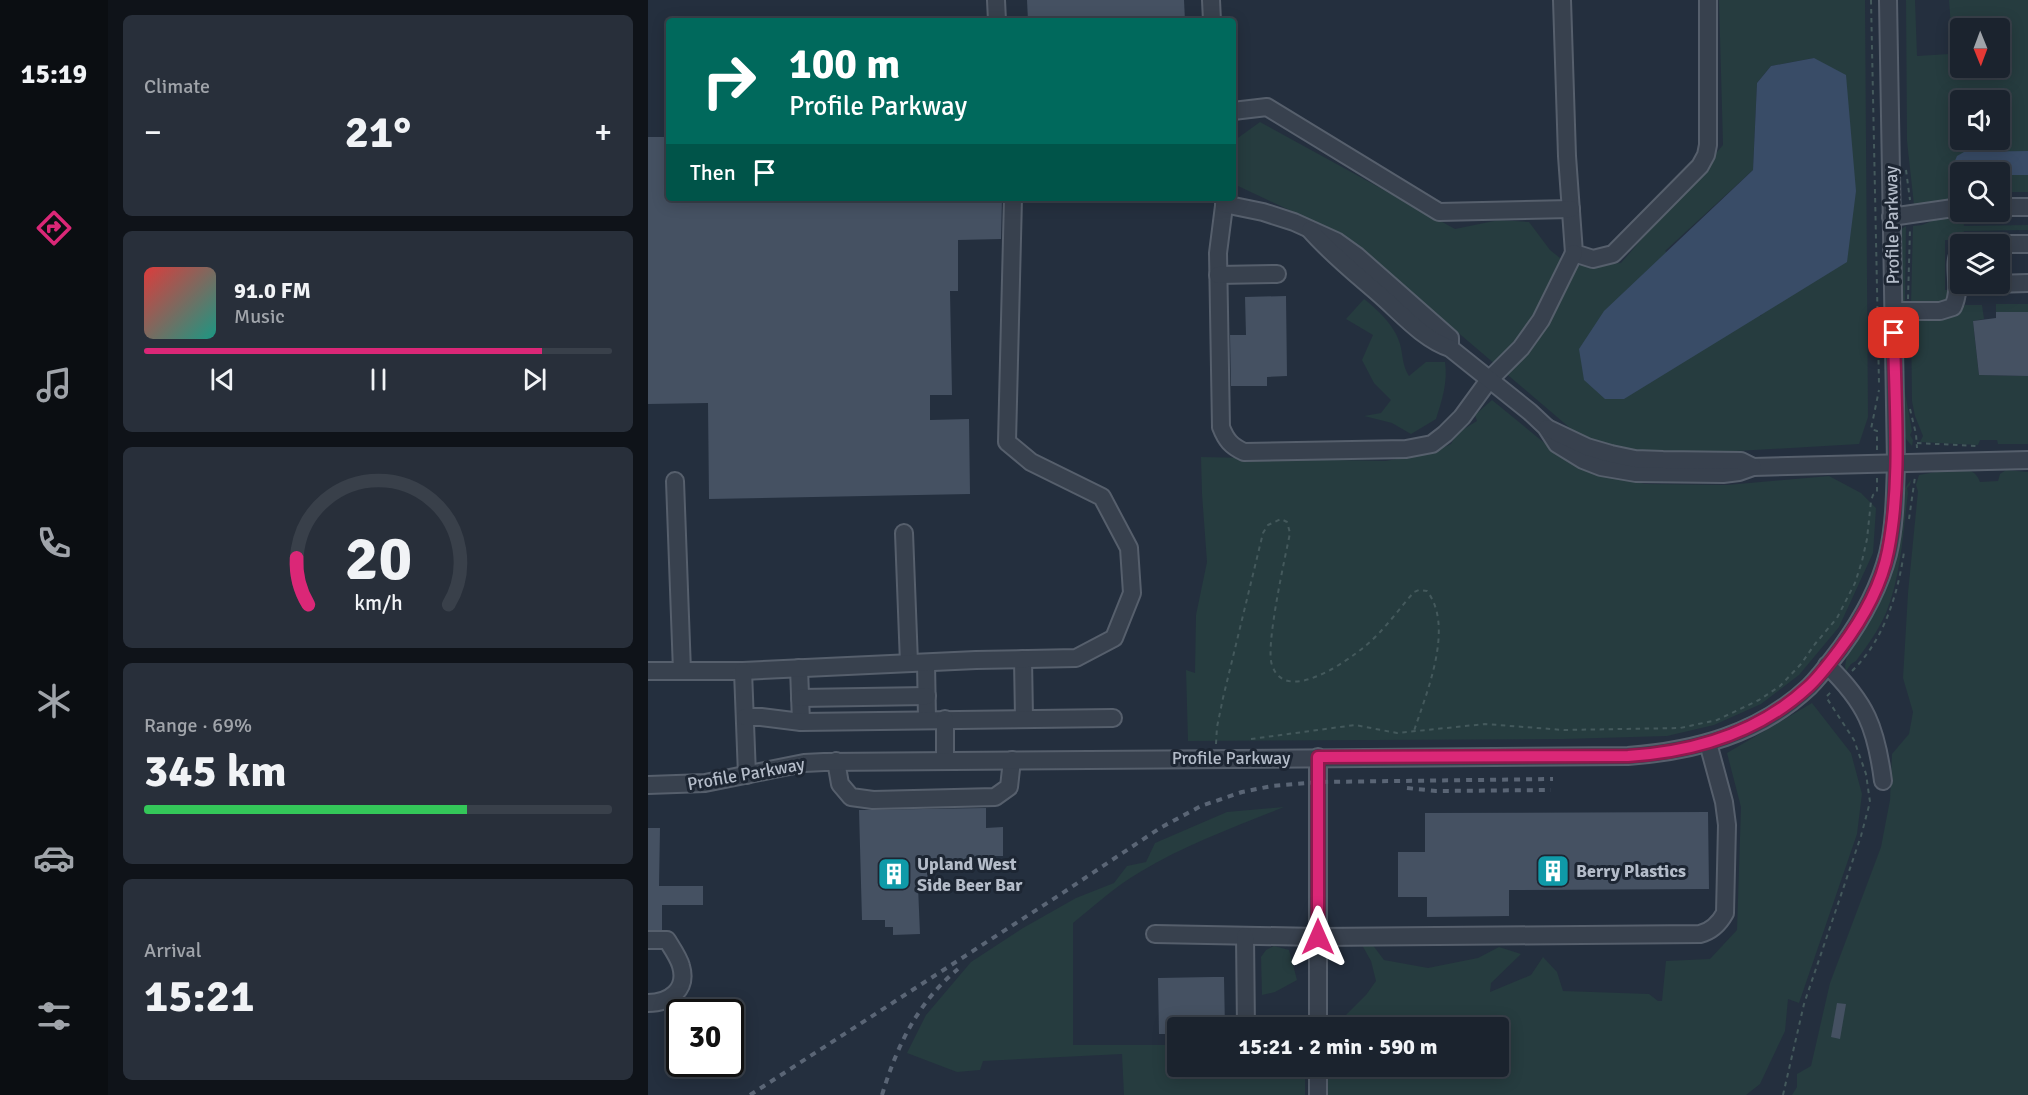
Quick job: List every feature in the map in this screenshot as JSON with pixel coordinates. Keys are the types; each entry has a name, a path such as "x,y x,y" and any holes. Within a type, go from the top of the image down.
{"street":[{"path":"996,0 997,18"},
{"path":"1211,0 1212,18"},
{"path":"1562,0 1574,253 1541,320 1521,348 1489,380 1462,417 1432,444 1406,449 1244,452 1232,446 1221,427 1218,253 1224,201 1294,222 1310,230 1410,321 1438,344 1450,348 1489,380 1530,412 1546,427 1557,444 1601,467 1636,474 1723,474 1753,467 2028,460"},
{"path":"1574,253 1593,259 1613,254 1700,166 1706,155 1708,0"},
{"name":"Profile Parkway","path":"648,785 691,785 804,763 836,762 1628,756 1677,751 1708,743 1736,734 1769,717 1810,686 1854,631 1873,597 1888,554 1895,506 1896,463 1888,0"},
{"path":"1236,111 1267,107 1438,212 1571,209"},
{"path":"648,671 743,671 1076,658 1114,638 1132,593 1129,548 1102,497 1031,462 1007,442 1013,201"},
{"path":"2010,207 2028,207"},
{"path":"1891,217 1950,208"},
{"path":"2010,244 2028,244"},
{"path":"1218,275 1277,274"},
{"path":"2010,284 2028,283"},
{"path":"1893,311 1940,311 1953,307 1958,294"},
{"path":"675,481 682,671"},
{"path":"904,532 909,663"},
{"path":"1023,659 1024,718"},
{"path":"926,663 927,719"},
{"path":"1827,665 1842,680 1867,713 1875,734 1883,781"},
{"path":"799,668 801,722"},
{"path":"743,671 747,775"},
{"path":"800,698 927,696"},
{"path":"745,717 801,722 1113,718"},
{"path":"945,720 945,760"},
{"path":"1155,934 1318,937 1700,934 1707,932 1720,921 1725,913 1727,825 1724,802 1708,743"},
{"path":"1318,757 1318,1017"},
{"path":"836,762 840,784 851,797 873,800 995,797 1009,787 1012,760"},
{"path":"1245,936 1246,1017"},
{"path":"648,940 668,940 681,966 682,984 674,997 648,1003"},
{"path":"1318,1077 1318,1095"}],"path":[{"path":"1870,429 1879,393 1871,0"},
{"path":"1917,443 1978,446"},
{"path":"1251,739 1355,726 1397,733 1485,724 1564,730 1680,728 1717,720 1759,700 1780,686 1838,618 1855,583 1862,561 1868,539 1873,495"},
{"path":"1215,758 1217,727 1263,533 1268,525 1281,519 1287,522 1290,533 1271,643 1272,665 1282,679 1294,683 1317,677 1366,646 1414,592 1426,591 1432,598 1438,633 1438,654 1414,731"}],"green space":[{"path":"1719,0 1865,0 1868,417 1859,444 1720,452 1624,450 1577,434 1394,278 1315,222 1238,186 1236,139 1260,122 1455,229 1499,220 1529,222 1550,250 1570,266 1621,263 1723,145","holes":["1814,58 1761,316 1665,251 1753,170 1757,83 1771,66"]},
{"path":"1906,0 1915,0 1917,56 1949,54 1950,49 1950,78 2010,78 2010,18 1950,18 1949,0 2028,0 2028,192 2010,192 2010,162 1950,162 1950,203 1914,205 1907,141"},
{"path":"1950,217 1950,222 1964,222 1964,226 2028,225 2028,230 1964,231 1964,234 1950,234 1950,240 1945,240 1945,290 1950,290 1952,294 1945,303 1911,304 1913,226"},
{"path":"1906,226 1905,302 1901,300 1900,230"},
{"path":"1364,299 1380,313 1398,337 1409,376 1426,362 1445,362 1445,384 1436,419 1411,434 1392,423 1364,416 1381,413 1391,400 1374,383 1362,360 1373,335 1346,319"},
{"path":"1996,304 2028,304 2028,312 1996,312"},
{"path":"1965,305 1982,305 1984,319 1973,321 1979,375 2028,376 2028,444 1998,444 1997,440 1980,440 1978,445 1920,442 1923,436 1912,401 1911,318 1948,317 1961,311"},
{"path":"1904,320 1904,387 1912,431 1910,435 1913,440 1912,446 1903,432 1901,322"},
{"path":"1492,400 1553,450 1588,471 1645,484 1727,485 1829,476 1861,493 1876,508 1873,553 1839,627 1799,675 1761,704 1714,725 1667,736 1564,739 1188,741 1186,670 1195,673 1196,615 1207,562 1201,457 1385,461 1428,454 1451,444 1457,433 1477,421 1475,415"},
{"path":"1947,470 1971,471 1980,482 1998,481 2000,474 2006,470 2028,472 2028,1095 1792,1095 1797,1087 1797,1074 1811,1066 1830,983 1881,847 1890,800 1892,754 1909,734 1913,712 1903,678 1908,593 1918,491 1916,485 1919,475"},
{"path":"1911,480 1907,488 1901,554 1891,599 1876,632 1856,661 1846,671 1847,655 1877,605 1905,488"},
{"path":"1812,703 1851,753 1862,794 1857,834 1799,1003 1788,999 1785,1031 1760,1084 1746,1095 1325,1095 1327,1077 1509,1077 1509,1017 1344,1017 1366,995 1376,981 1371,961 1362,945 1372,944 1384,960 1428,968 1478,958 1499,947 1521,954 1491,983 1490,992 1531,975 1543,957 1557,972 1563,991 1649,994 1658,1001 1662,1001 1666,961 1710,959 1737,930 1741,807 1727,753"},
{"path":"1284,807 1210,837 1157,862 1122,883 1073,923 1073,1045 1167,1045 1167,1077 1305,1077 1305,1095 1124,1095 1122,1054 983,1061 980,1070 957,1072 907,1053 926,1015 971,962 1023,928 1076,898 1114,883 1127,866 1146,862 1155,843 1227,812"},
{"path":"1274,946 1289,950 1297,980 1275,992 1262,995 1261,957 1266,950"}],"water":[{"path":"1814,58 1846,75 1856,191 1847,262 1624,399 1605,399 1584,380 1579,349 1604,311 1753,170 1757,83 1771,66"},
{"path":"2028,151 2028,175 2010,175 2010,162 1954,162 1957,156 1964,152"}],"building":[{"path":"1027,0 1184,0 1185,18 1028,18"},
{"path":"648,137 666,137 666,201 1002,201 1001,239 958,240 958,291 950,291 952,395 930,395 930,420 969,419 970,494 709,499 708,403 648,404"},
{"path":"1286,296 1287,376 1267,377 1267,386 1231,386 1230,335 1246,335 1245,297"},
{"path":"1996,312 2028,312 2028,376 1979,375 1973,321 1996,318"},
{"name":"Upland West Side Beer Bar","path":"986,808 986,828 1003,827 1003,856 979,856 979,862 927,863 928,885 918,886 920,934 893,935 893,927 885,927 885,920 862,920 859,810"},
{"name":"Berry Plastics","path":"1708,812 1709,889 1509,890 1509,916 1427,917 1427,897 1398,897 1398,852 1425,852 1425,813"},
{"path":"648,828 660,828 659,886 703,886 703,905 662,905 662,930 648,930"},
{"path":"1224,977 1225,1017 1167,1017 1167,1034 1159,1034 1158,978"},
{"path":"1837,1003 1846,1004 1840,1039 1831,1037"}],"railway":[{"path":"750,1095 1160,828 1201,806 1242,792 1272,786 1318,782 1553,779"},
{"path":"1407,788 1436,791 1551,790"},
{"path":"882,1095 894,1059 910,1026 931,996 958,969"}],"place":[{"name":"Berry Plastics","path":"1553,871"},
{"name":"Upland West Side Beer Bar","path":"894,874"}],"route":[{"path":"1318,937 1318,757 1628,756 1677,751 1699,746 1752,727 1782,708 1810,686 1854,631 1873,597 1888,554 1895,506 1894,333"}]}
